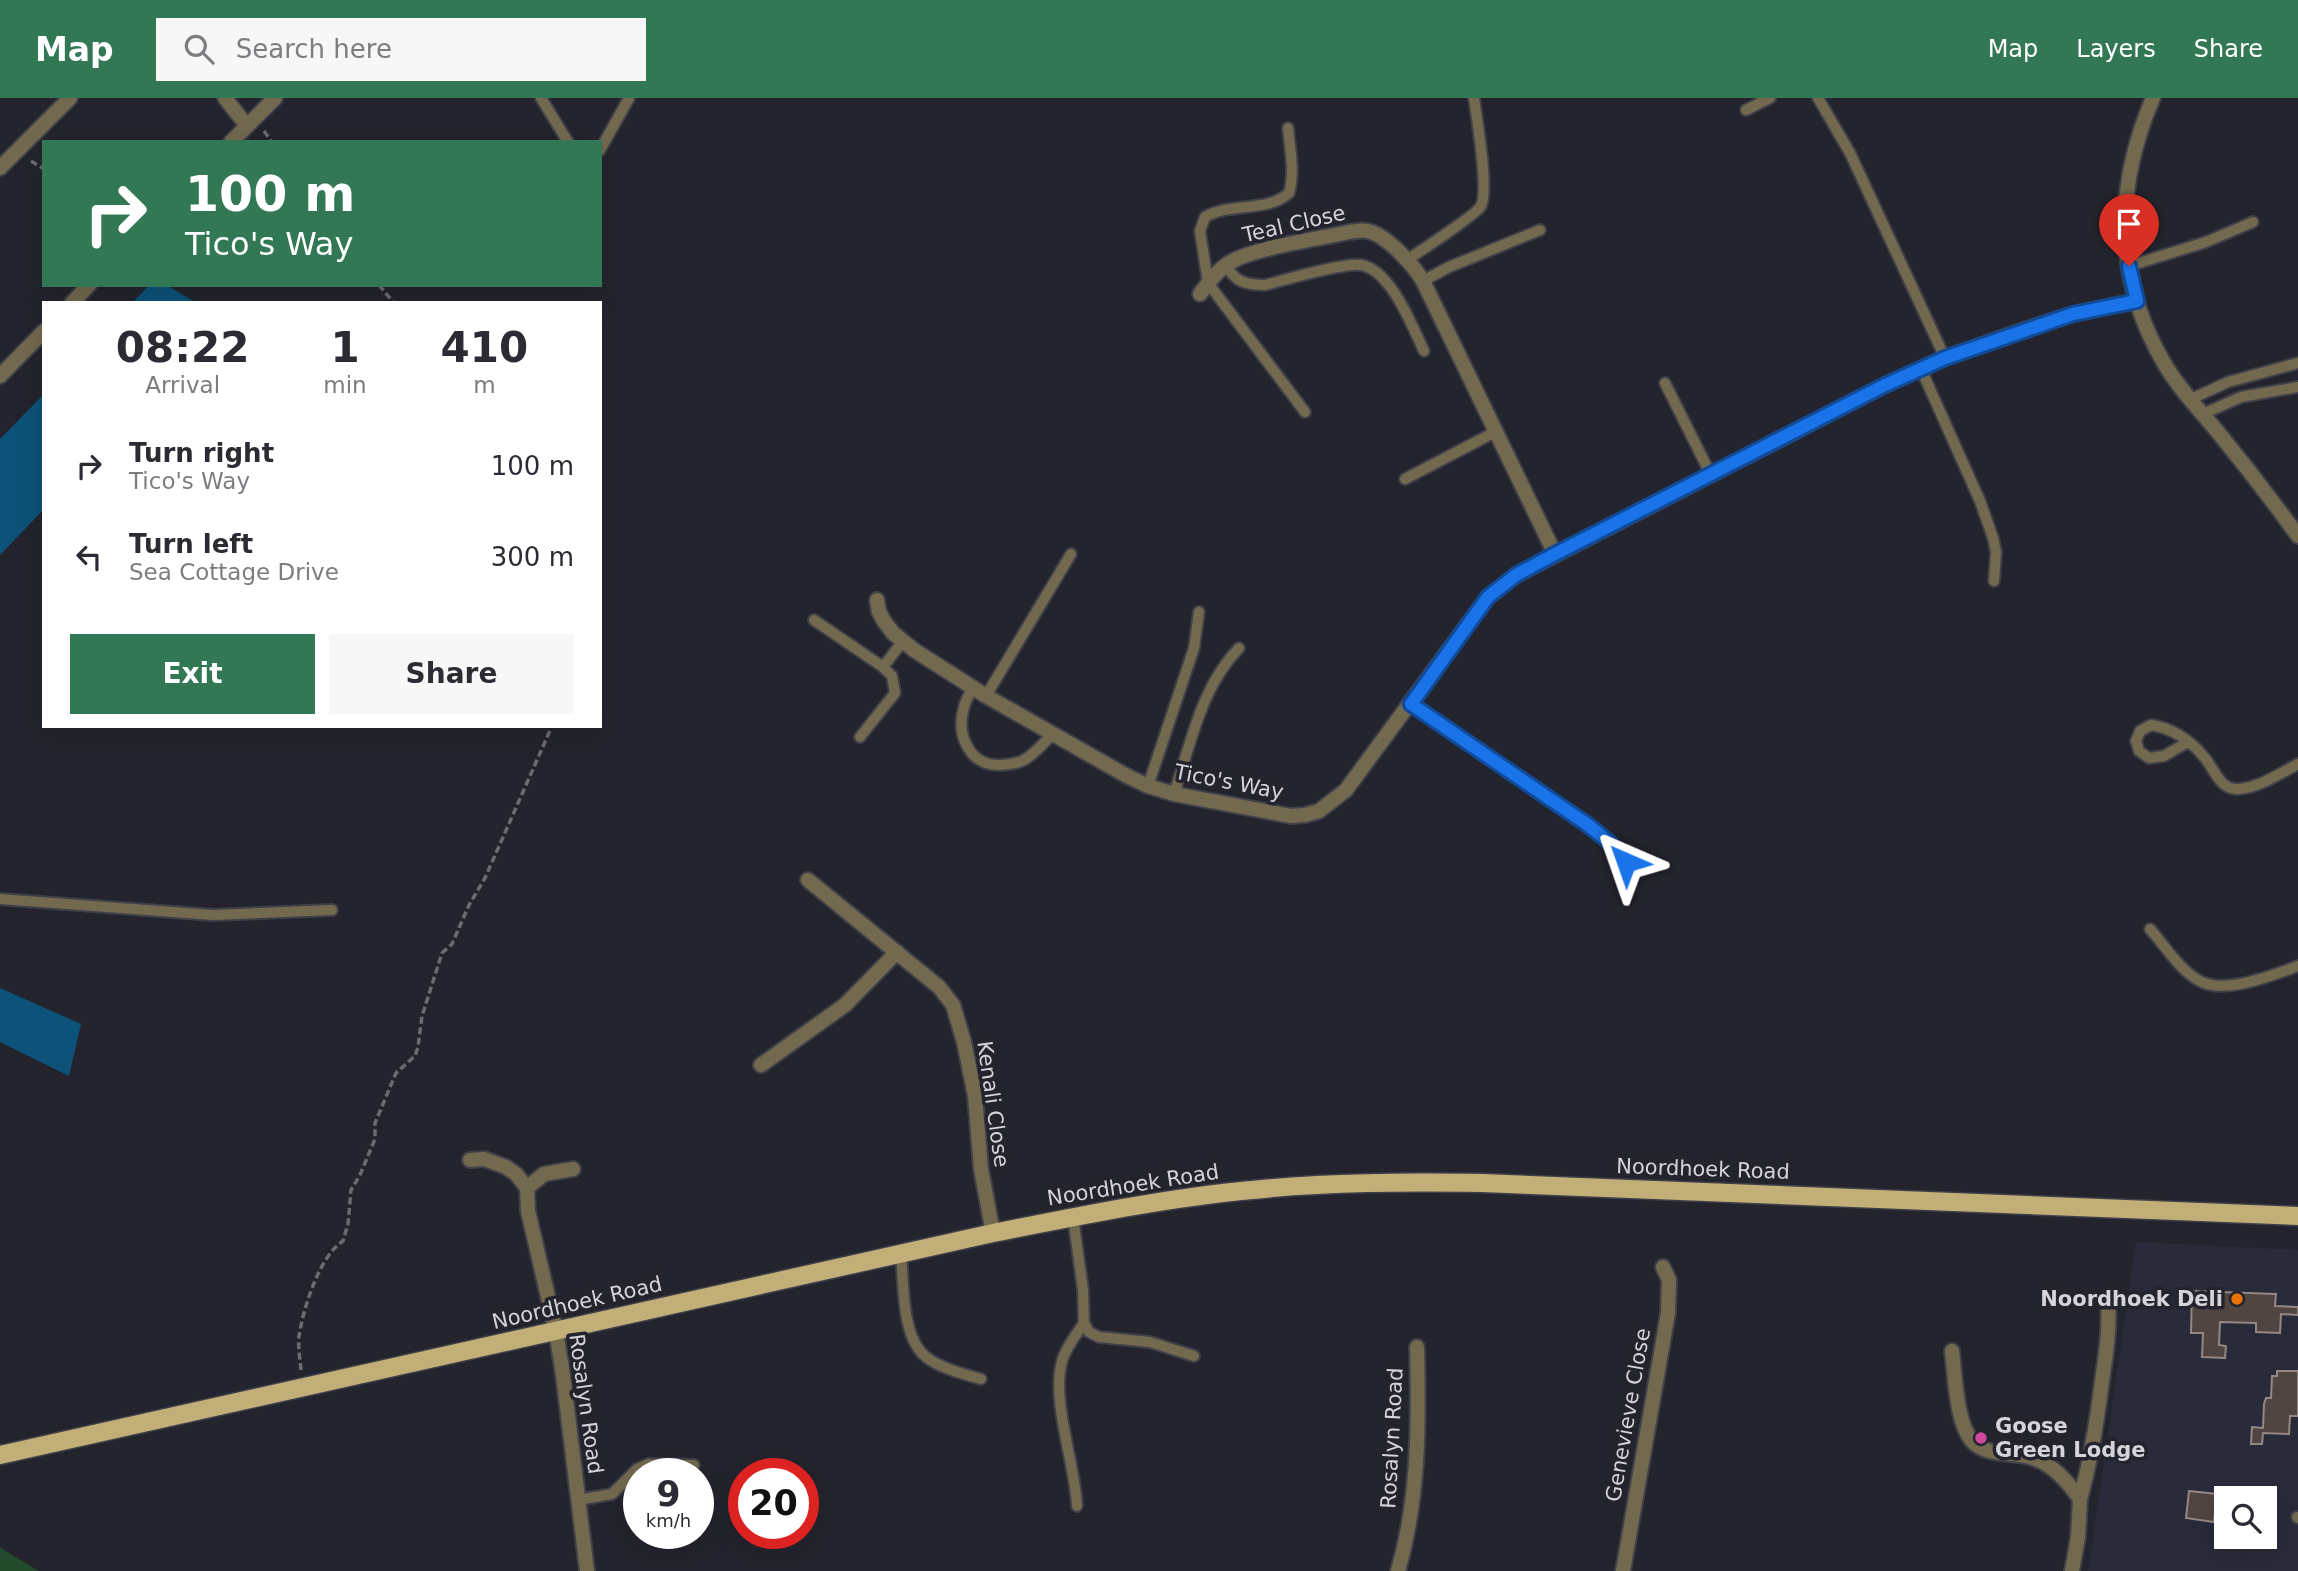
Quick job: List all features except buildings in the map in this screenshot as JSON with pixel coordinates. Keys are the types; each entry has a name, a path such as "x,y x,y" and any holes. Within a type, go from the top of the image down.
{"main road":[{"name":"Noordhoek Road","path":"0,1455 993,1233 1171,1200 1251,1190 1392,1182 1576,1186 2298,1216"}],"street":[{"path":"0,168 70,98"},
{"path":"225,98 247,126"},
{"path":"233,140 275,98"},
{"path":"2153,98 2138,133 2129,172 2124,217 2129,266 2137,301 2150,337 2165,366 2261,485 2298,536"},
{"name":"Teal Close","path":"1204,288 1226,265 1245,255 1362,230 1378,235 1408,260 1423,281 1555,554"},
{"path":"74,301 87,287"},
{"name":"Tico's Way","path":"877,600 884,621 903,641 986,696 1148,786 1174,794 1292,816 1319,811 1346,790 1488,597 1516,575 1945,358 2073,314 2137,301"},
{"path":"0,376 42,333"},
{"name":"Kenali Close","path":"808,880 946,994 958,1018 975,1096 981,1169 993,1233"},
{"path":"761,1065 845,1005 897,952"},
{"path":"470,1160 484,1159 506,1167 516,1174 527,1188 544,1174 573,1169"},
{"name":"Rosalyn Road","path":"527,1188 528,1211 556,1331 587,1571"},
{"name":"Genevieve Close","path":"1623,1571 1668,1313 1669,1280 1663,1267"},
{"path":"2072,1571 2078,1537 2080,1499 2090,1465 2109,1331 2108,1300"},
{"name":"Rosalyn Road","path":"1398,1571 1413,1502 1416,1470 1417,1347"},
{"path":"1952,1352 1958,1401 1966,1431 1972,1441 1990,1450 2030,1457 2047,1464 2080,1499"}],"lane":[{"path":"541,98 567,140"},
{"path":"602,146 629,98"},
{"path":"1408,260 1474,214 1482,203 1482,167 1474,98"},
{"path":"1746,110 1770,98"},
{"path":"1818,98 1850,153 1945,358"},
{"name":"Teal Close","path":"1204,288 1200,230 1205,217 1231,208 1273,203 1289,193 1291,158 1288,128"},
{"path":"2129,266 2206,242 2253,222"},
{"path":"1423,281 1448,267 1540,230"},
{"path":"1226,265 1236,279 1254,285 1265,285 1350,265 1366,266 1395,292 1424,351"},
{"path":"1204,288 1305,412"},
{"path":"2190,399 2228,382 2298,363"},
{"path":"1922,369 1980,501 1993,538 1996,552 1994,581"},
{"path":"1665,383 1711,475"},
{"path":"2203,414 2242,397 2298,387"},
{"path":"1405,479 1497,431"},
{"path":"986,696 1071,554"},
{"path":"1148,786 1194,648 1199,612"},
{"path":"814,620 892,676 895,694 860,737"},
{"path":"883,667 903,641"},
{"path":"1174,794 1207,694 1226,661 1239,648"},
{"path":"973,687 962,719 968,750 976,760 985,765 1017,763 1053,734"},
{"path":"1411,704 1588,825 1609,842 1626,862"},
{"path":"2186,743 2205,758 2223,783 2233,789 2250,786 2298,764"},
{"path":"0,899 213,915 332,909"},
{"path":"2150,929 2184,969 2205,984 2240,984 2298,967"},
{"path":"1073,1217 1083,1290 1084,1323 1089,1332 1099,1337 1150,1342 1194,1356"},
{"path":"901,1254 909,1328 914,1343 928,1358 981,1379"},
{"path":"1077,1506 1062,1404 1060,1371 1068,1348 1084,1323"},
{"path":"578,1500 612,1494 623,1483"}],"path":[{"path":"381,287 392,301"},
{"path":"304,1388 299,1337 306,1305 335,1245 342,1241 348,1224 351,1190 375,1139 375,1123 396,1073 415,1056 422,1016 442,953 452,944 469,905 485,878 551,728"}],"shaded area":[{"path":"2136,1242 2298,1250 2298,1571 2088,1571"}],"green space":[{"path":"0,1547 4,1550 39,1571 0,1571"}],"water":[{"path":"147,287 169,287 194,301 134,301"},
{"path":"42,396 42,511 0,555 0,439"},
{"path":"0,988 81,1024 69,1076 0,1042"}],"place":[{"name":"Noordhoek Deli","path":"2237,1299"},
{"name":"Goose Green Lodge","path":"1981,1438"}],"route":[{"path":"1626,862 1609,842 1588,825 1411,704 1488,597 1501,584 1555,554 1885,385 1945,358 2021,331 2073,314 2137,301 2129,266"}]}
